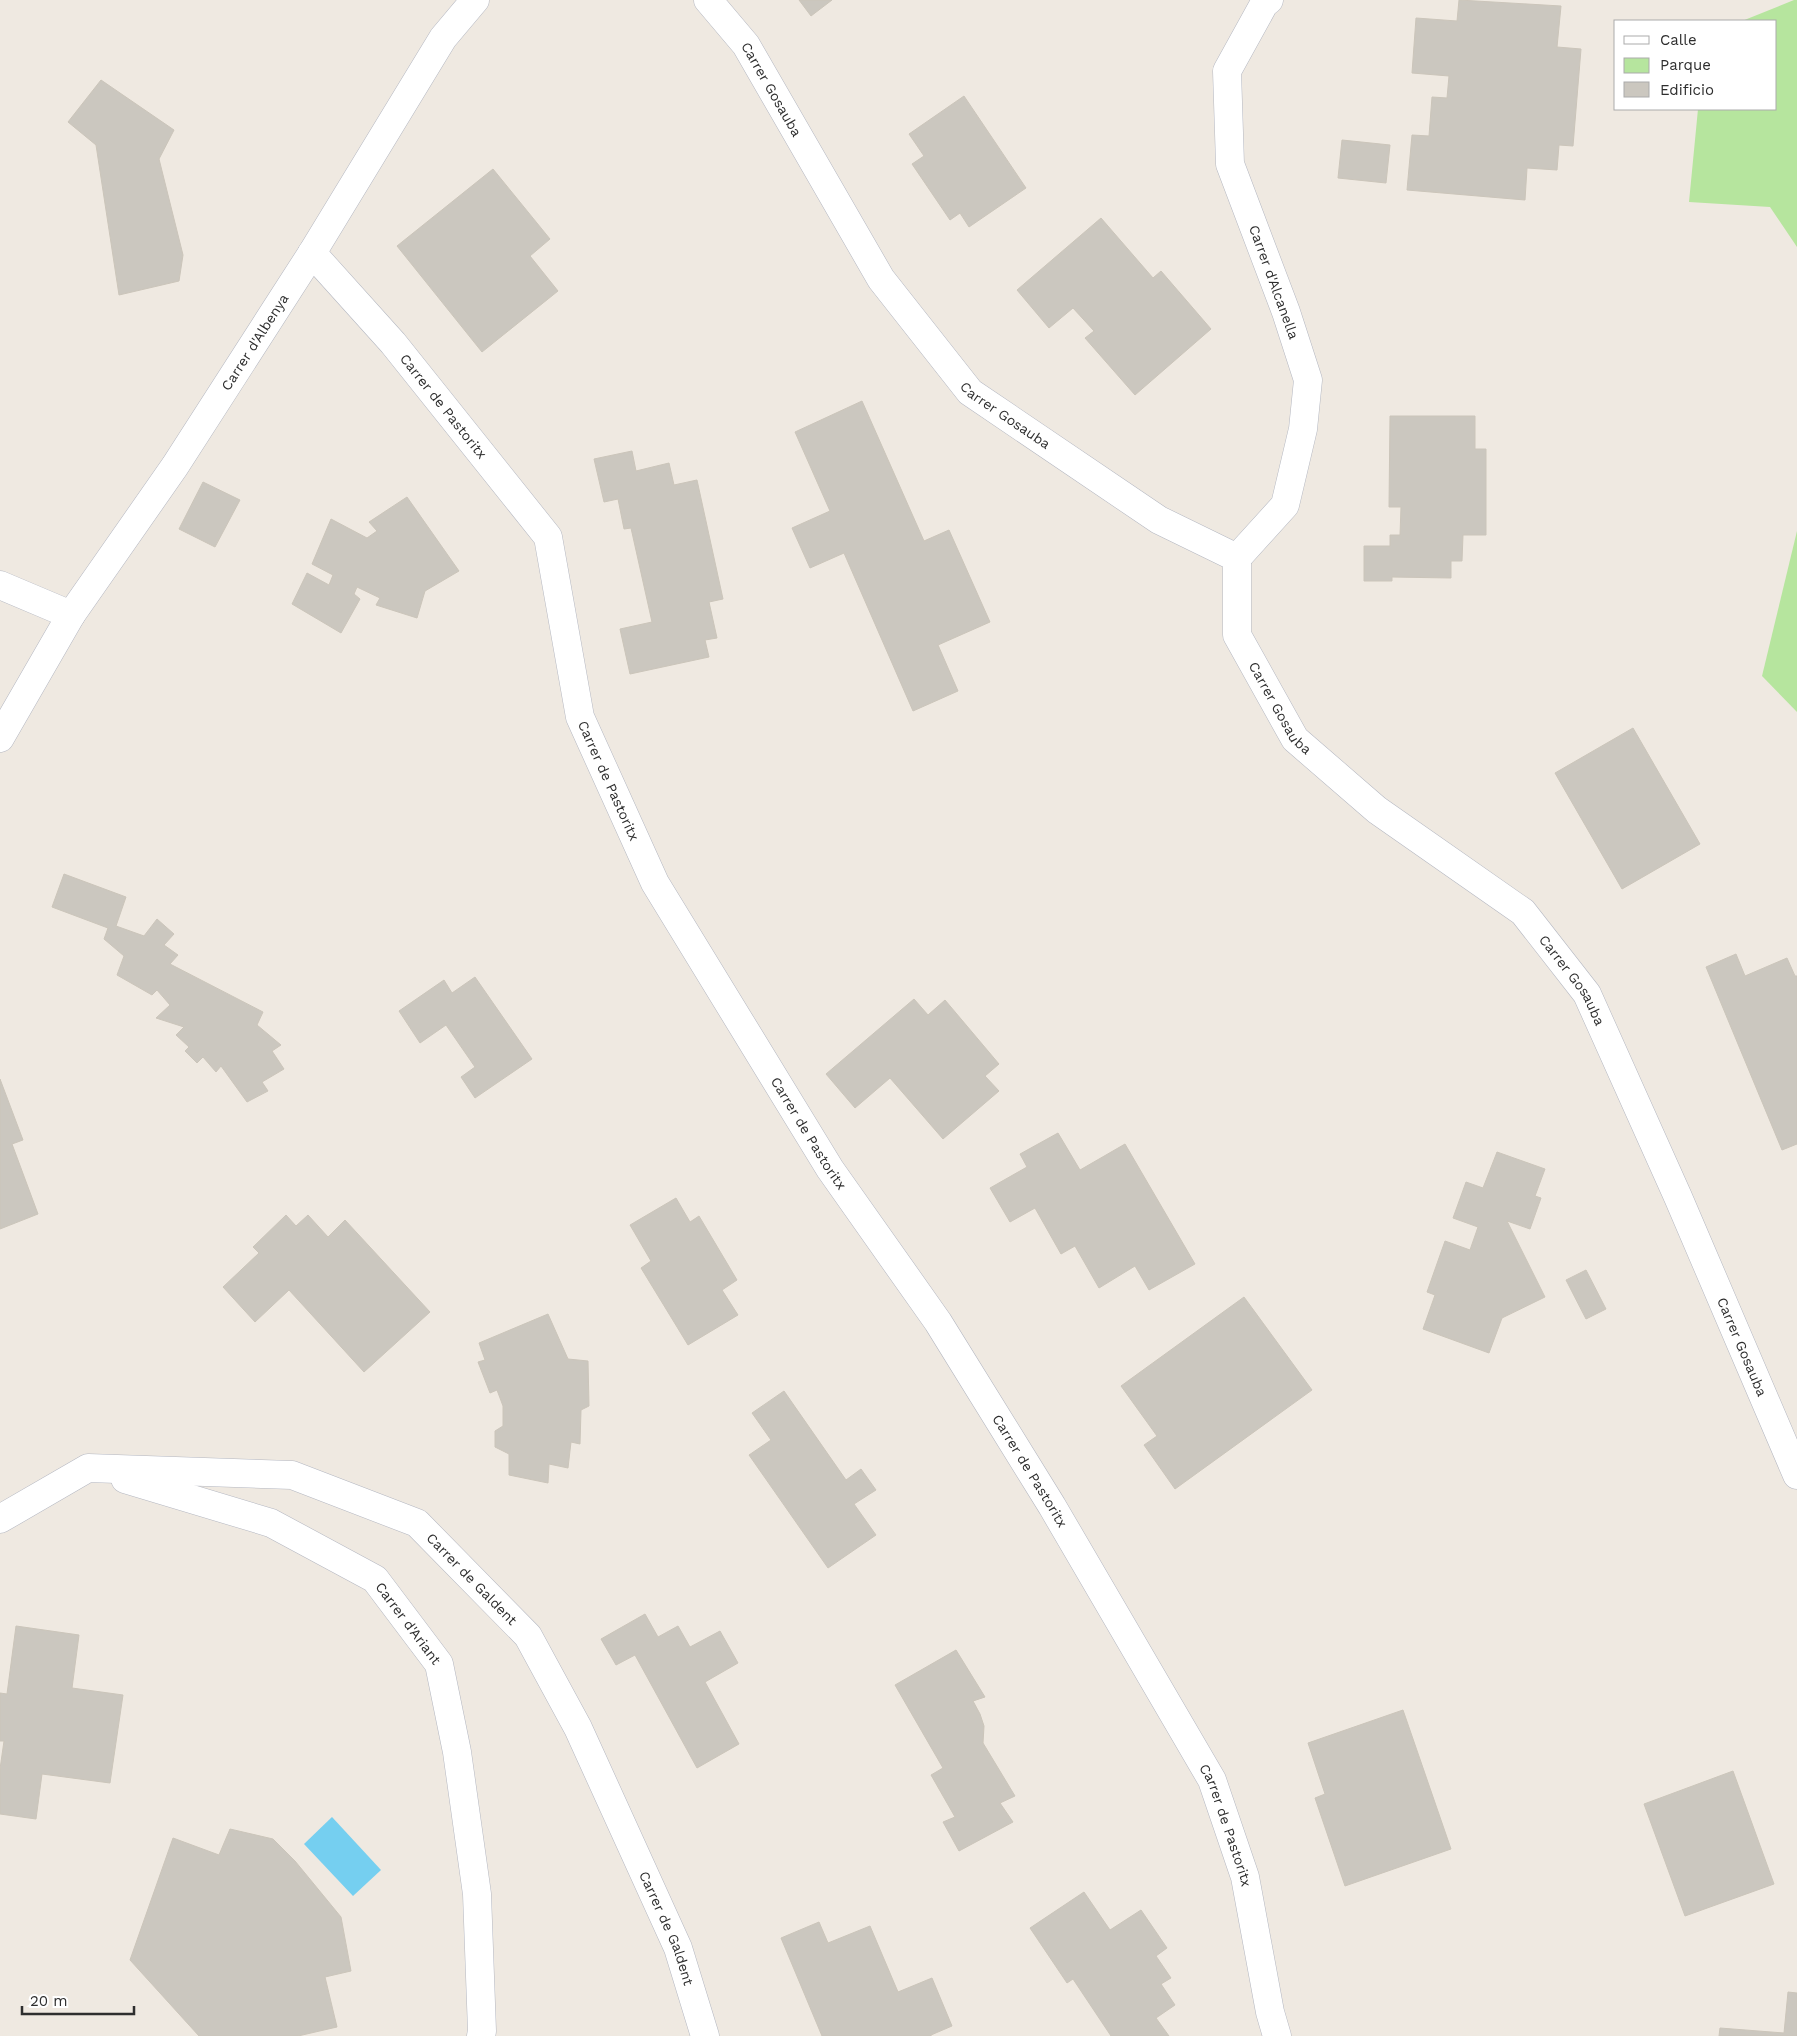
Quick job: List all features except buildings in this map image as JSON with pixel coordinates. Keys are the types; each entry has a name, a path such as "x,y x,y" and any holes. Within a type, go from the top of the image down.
{"street":[{"name":"Carrer d'Albenya","path":"0,738 71,614 175,466 312,253 442,38 475,0"},
{"name":"Carrer Gosauba","path":"708,0 746,45 881,278 970,392 1158,520 1237,558 1237,635 1295,740 1377,810 1522,912 1587,994 1678,1197 1797,1476"},
{"name":"Carrer d'Alcanella","path":"1237,558 1285,505 1303,429 1308,380 1286,312 1230,164 1227,71 1264,4 1269,0"},
{"name":"Carrer de Pastoritx","path":"312,253 393,343 548,537 580,717 655,883 830,1169 938,1322 1052,1506 1212,1780 1245,1877 1270,2012 1277,2036"},
{"path":"0,584 71,614"},
{"path":"0,1519 88,1468"},
{"name":"Carrer d'Ariant","path":"88,1468 271,1523 375,1579 438,1664 457,1752 477,1894 481,2036"},
{"name":"Carrer de Galdent","path":"88,1468 292,1474 418,1523 528,1636 578,1728 678,1948 705,2036"}],"green space":[{"path":"1797,0 1797,247 1770,207 1689,202 1698,110 1777,110 1777,20 1744,20"},
{"path":"1797,531 1797,712 1762,676"}],"water":[{"path":"332,1817 381,1870 353,1896 304,1844"}]}
